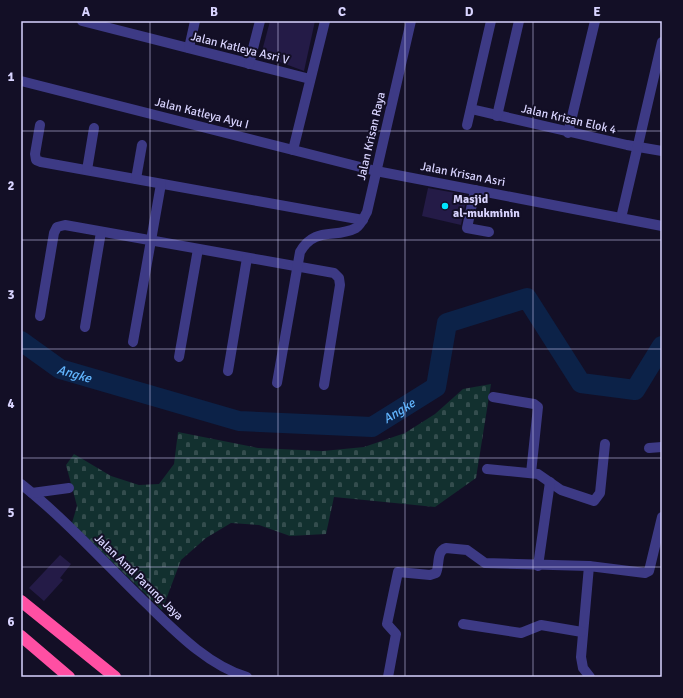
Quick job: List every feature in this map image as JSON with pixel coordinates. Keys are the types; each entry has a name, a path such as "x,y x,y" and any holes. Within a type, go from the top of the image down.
{"highway":[{"path":"21,601 115,677"},
{"path":"21,636 69,677"}],"street":[{"name":"Jalan Katleya Asri V","path":"82,21 117,25 189,48 310,79"},
{"path":"189,48 195,21"},
{"path":"249,64 260,21"},
{"path":"293,150 325,21"},
{"name":"Jalan Krisan Raya","path":"363,220 368,206 411,21"},
{"path":"467,125 491,21"},
{"path":"497,116 519,21"},
{"path":"568,133 595,21"},
{"path":"621,218 662,42"},
{"name":"Jalan Katleya Ayu I","path":"21,80 376,171"},
{"name":"Jalan Krisan Elok 4","path":"471,109 568,133 662,151"},
{"path":"40,125 35,154 36,160 41,162 363,220"},
{"path":"87,170 94,128"},
{"path":"136,179 142,145"},
{"name":"Jalan Krisan Asri","path":"376,171 662,226"},
{"path":"133,342 161,184"},
{"path":"475,190 467,228 489,232"},
{"path":"277,383 297,267 300,252 304,244 318,235 330,232 348,231 357,227 363,220"},
{"path":"40,316 54,233 57,227 65,225 334,273 339,278 340,285 324,385"},
{"path":"85,327 101,232"},
{"path":"179,357 198,249"},
{"path":"228,370 248,258"},
{"path":"493,397 534,404 538,407 531,473"},
{"path":"487,468 531,473 543,476 561,490 590,500 597,500 600,495 603,477 605,444"},
{"path":"650,448 662,447"},
{"path":"538,566 550,482"},
{"name":"Jalan Amd Parung Jaya","path":"21,484 195,648 224,668 247,677"},
{"path":"32,493 69,488"},
{"path":"388,677 396,634 387,624 398,572 402,570 430,575 436,573 440,553 446,548 467,550 485,563 538,566 589,566 647,572 661,526"},
{"path":"589,566 582,632 581,663 590,677"},
{"path":"463,624 521,633 541,625 582,632"}],"green space":[{"path":"491,384 476,478 435,507 334,497 326,534 290,536 259,525 231,523 206,538 181,560 162,610 72,523 77,506 66,465 74,454 111,476 139,485 159,484 174,464 178,432 258,448 323,451 364,447 405,433 435,414 463,389"}],"building":[{"path":"270,21 315,21 304,71 261,55"},
{"name":"Masjid al-mukminin","path":"428,188 467,195 461,225 422,216"},
{"path":"60,555 71,564 60,578 63,580 44,601 29,588"}],"waterway":[{"name":"Angke","path":"21,341 60,369 239,421 372,427 436,387 447,323 527,298 581,383 635,390 662,346"}],"place":[{"name":"Masjid al-mukminin","path":"445,206"}]}
